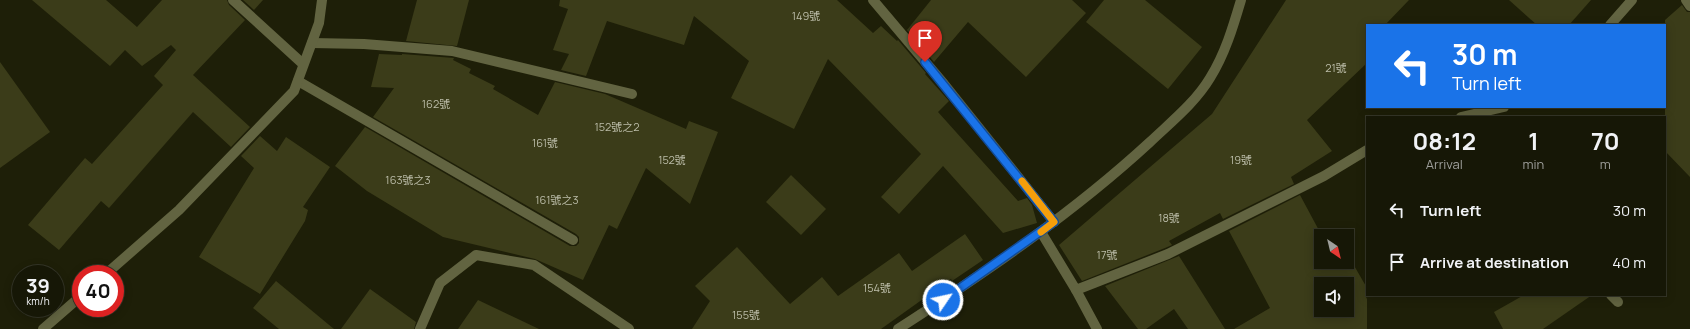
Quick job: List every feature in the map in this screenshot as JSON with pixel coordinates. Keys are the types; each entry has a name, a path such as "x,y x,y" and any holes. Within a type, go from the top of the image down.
{"street":[{"path":"233,0 303,64"},
{"path":"116,265 179,210 294,91 319,24 322,0"},
{"path":"873,0 944,84 1054,222"},
{"path":"898,329 954,293 1041,232 1139,152 1194,99 1210,79 1233,30 1241,0"},
{"path":"1611,24 1632,0"},
{"path":"1686,0 1690,6"},
{"path":"312,43 364,44 452,51 632,94"},
{"path":"298,81 573,240"},
{"path":"1465,116 1500,108"},
{"path":"1076,290 1168,254 1324,176 1366,151"},
{"path":"1041,232 1076,290 1097,329"},
{"path":"420,329 440,283 476,255 534,265 629,329"},
{"path":"43,329 72,304"}],"building":[{"path":"32,0 106,0 137,27 162,0 227,0 229,5 245,20 193,75 250,127 231,147 193,112 109,208 101,201 59,250 28,225 85,158 92,164 163,85 154,76 176,50 171,45 142,66 125,50 110,66"},
{"path":"243,0 263,0 254,10"},
{"path":"417,0 469,0 457,46 406,41"},
{"path":"560,0 837,0 873,33 881,26 897,41 898,40 949,101 938,112 1018,201 1027,198 1032,205 1037,223 1003,233 943,166 899,214 881,197 921,154 828,59 794,129 731,98 749,61 694,16 684,45 607,21 586,76 561,70 569,54 553,50 568,9 559,6"},
{"path":"931,0 1072,0 1086,13 1026,77 968,22 934,62 907,30"},
{"path":"1104,0 1145,0 1202,47 1168,89 1086,22"},
{"path":"1286,0 1409,0 1386,24 1366,24 1366,64 1307,120 1332,151 1291,177 1294,184 1223,219 1220,213 1169,241 1172,245 1082,281 1059,245 1212,114"},
{"path":"1509,0 1591,0 1570,24 1536,24"},
{"path":"1682,5 1687,12 1690,12 1690,177 1666,152 1665,20"},
{"path":"379,54 402,54 454,58 453,60 471,69 469,73 495,86 493,89 538,115 555,82 605,94 686,129 689,121 718,132 690,204 646,168 617,229 609,225 583,280 535,259 443,237 367,191 335,166 365,127 570,246 576,246 579,243 579,237 576,234 373,117 394,88 371,87"},
{"path":"0,62 50,132 0,168"},
{"path":"260,136 277,151 286,137 330,167 303,207 308,210 305,221 260,294 199,257 254,168 241,156"},
{"path":"791,175 826,209 801,235 766,202"},
{"path":"1300,195 1318,229 1314,229 1314,269 1354,269 1354,265 1366,286 1365,295 1367,299 1367,329 1234,329 1270,308 1229,231"},
{"path":"965,234 983,260 952,281 951,279 881,329 692,329 710,301 695,286 737,247 790,304 822,277 838,296 899,253 912,271"},
{"path":"1179,256 1225,329 1188,329 1174,309 1146,329 1138,329 1105,286"},
{"path":"276,281 334,329 279,329 253,308"},
{"path":"370,289 416,322 414,329 341,329"},
{"path":"1522,296 1591,296 1543,329 1503,329 1494,312"},
{"path":"478,300 539,329 458,329"}],"slow traffic":[{"path":"1022,181 1054,222 1041,232"}],"route":[{"path":"925,62 1054,222 943,300"}]}
